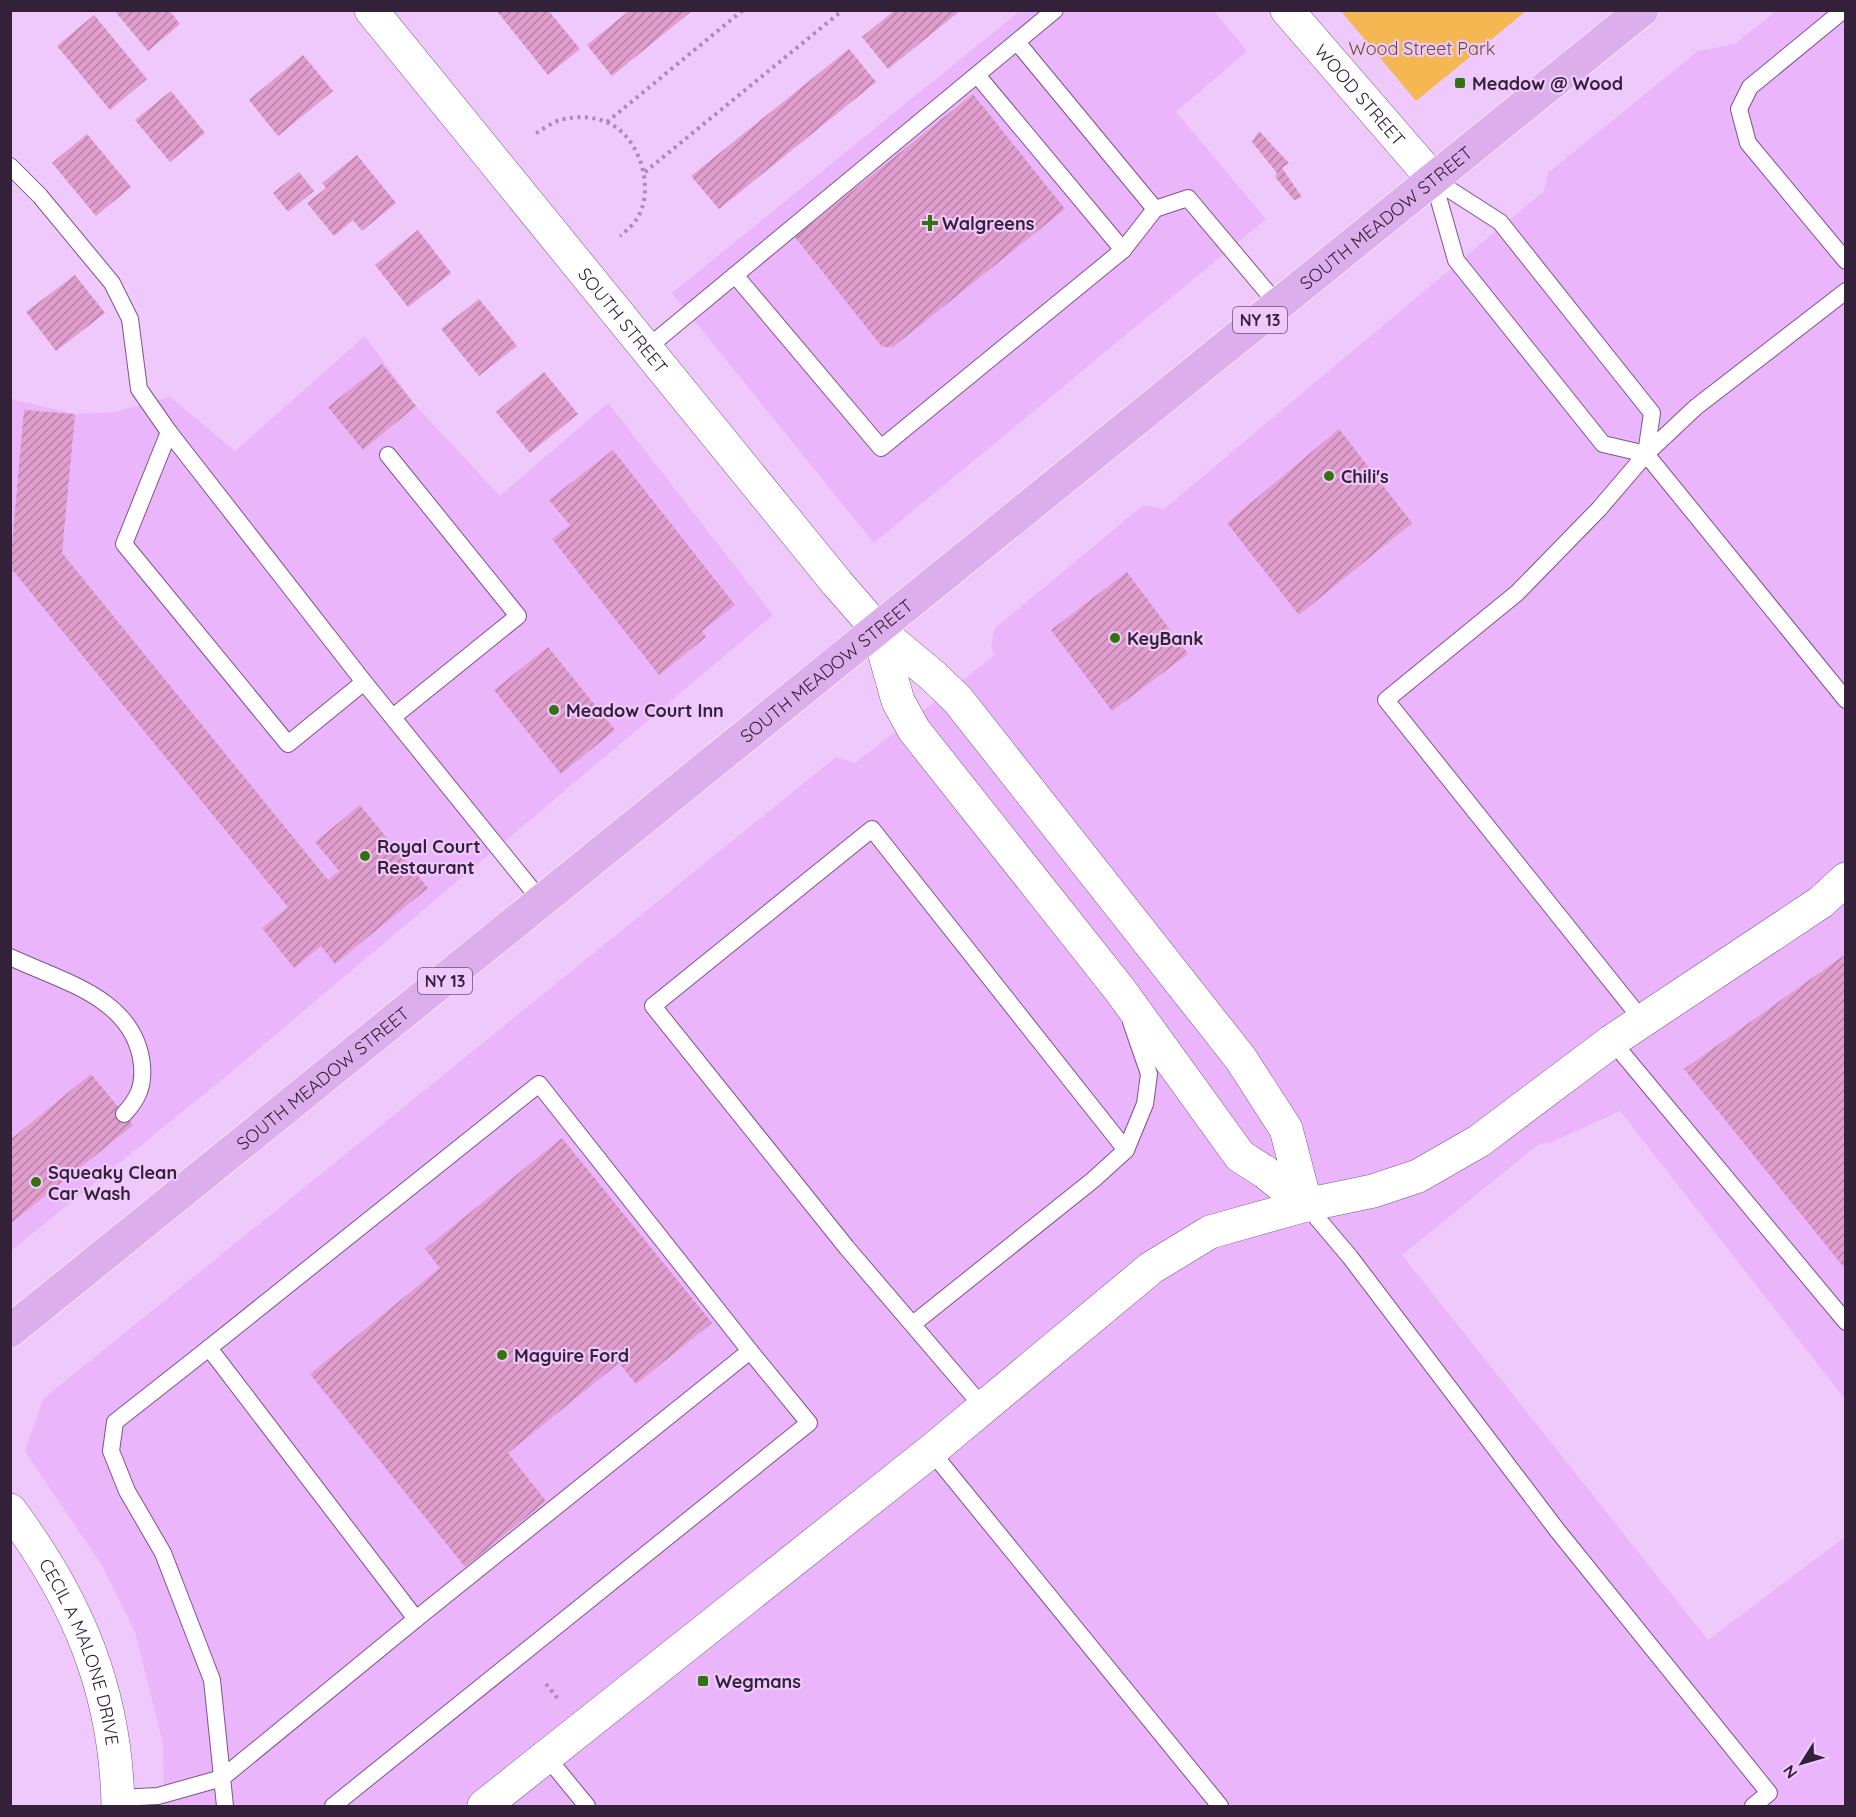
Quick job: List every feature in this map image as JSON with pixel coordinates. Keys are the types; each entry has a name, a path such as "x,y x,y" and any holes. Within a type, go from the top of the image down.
{"highway":[{"name":"SOUTH MEADOW STREET","path":"10,1331 1642,10"}],"street":[{"name":"SOUTH STREET","path":"371,10 837,583 878,630 958,700 1241,1059 1286,1129 1306,1205"},
{"name":"WOOD STREET","path":"1287,10 1434,179"},
{"path":"878,630 898,701 914,730 1120,990 1240,1156 1266,1172 1306,1205"},
{"path":"484,1806 931,1450 1150,1268 1210,1232 1306,1205 1373,1191 1418,1176 1479,1141 1612,1041 1821,902 1845,879"},
{"name":"CECIL A MALONE DRIVE","path":"10,1510 43,1554 80,1621 105,1696 118,1802"}],"lane":[{"path":"647,348 1055,10"},
{"path":"1840,13 1750,87 1739,109 1748,143 1845,261"},
{"path":"1017,42 1155,208"},
{"path":"977,75 1123,250"},
{"path":"10,166 40,196 112,282 130,319 139,389 169,432 364,682 542,902"},
{"path":"1434,179 1456,260 1603,444 1646,454 1845,700"},
{"path":"1434,179 1500,222 1652,412 1646,454"},
{"path":"735,275 881,448 1123,250 1155,208 1188,198 1278,305"},
{"path":"1643,1021 1386,700 1516,593 1599,509 1646,454 1696,407 1845,291"},
{"path":"169,432 124,544 288,744 364,682"},
{"path":"388,455 518,616 393,717"},
{"path":"983,1407 847,1248 653,1006 872,829 1126,1150"},
{"path":"10,957 109,1004 132,1028 138,1043 143,1074 141,1090 124,1114"},
{"path":"913,1324 1093,1180 1126,1150 1145,1104 1149,1074 1120,990"},
{"path":"1612,1041 1845,1322"},
{"path":"225,1806 212,1680 163,1552 127,1491 111,1451 115,1422 539,1084 809,1423 333,1806"},
{"path":"1306,1205 1350,1257 1557,1530 1769,1793 1753,1806"},
{"path":"209,1348 417,1619"},
{"path":"118,1802 158,1796 222,1778 750,1351"},
{"path":"931,1450 1220,1806"},
{"path":"546,1756 587,1806"}],"path":[{"path":"607,122 743,10"},
{"path":"645,172 843,10"},
{"path":"536,133 558,120 581,117 607,122 631,142 645,172 645,195 637,219 620,236"},
{"path":"546,1684 559,1701"}],"shaded area":[{"path":"1020,11 1214,11 1247,51 1176,112 1266,219 874,543 672,293"},
{"path":"1776,11 1845,11 1845,1399 1620,1111 1552,1142 1539,1144 1402,1255 1708,1640 1845,1537 1845,1806 164,1806 163,1744 135,1632 103,1567 25,1451 43,1399 836,757 855,763 995,655 991,648 994,629 1143,505 1164,509 1544,191 1548,173 1698,51 1735,44"},
{"path":"365,336 416,406 500,496 608,403 773,615 224,1078 11,1251 11,399 75,414 115,412 170,397 235,451"}],"green space":[{"name":"Wood Street Park","path":"1341,11 1526,11 1416,101"}],"building":[{"path":"114,10 169,10 180,24 148,51"},
{"path":"496,10 548,10 580,49 548,75"},
{"path":"630,10 693,10 612,76 587,45"},
{"path":"895,10 961,10 888,69 862,37"},
{"path":"94,15 147,79 110,110 57,46"},
{"path":"849,49 876,82 719,209 691,176"},
{"path":"303,55 333,91 278,136 249,100"},
{"path":"171,91 205,133 170,162 135,120"},
{"name":"Walgreens","path":"973,94 1065,209 893,347 882,347 795,237"},
{"path":"1259,131 1289,163 1282,168 1302,197 1294,200 1275,177 1277,173 1252,142"},
{"path":"87,134 131,187 96,216 52,163"},
{"path":"357,155 396,203 362,231 353,220 334,236 307,203 326,188 322,183"},
{"path":"299,172 314,191 288,212 273,193"},
{"path":"418,230 451,273 408,307 375,265"},
{"path":"75,275 105,313 56,351 26,312"},
{"path":"479,299 517,346 479,376 441,329"},
{"path":"382,364 416,406 363,450 328,407"},
{"path":"544,372 578,414 530,453 496,412"},
{"path":"24,410 75,414 62,553 328,880 339,871 315,842 360,805 428,888 335,964 321,946 294,968 262,928 288,907 10,567"},
{"name":"Chili's","path":"1339,429 1412,523 1299,615 1227,523"},
{"path":"613,450 735,605 702,631 706,637 659,675 552,539 570,525 549,500"},
{"path":"1127,572 1188,654 1112,711 1051,630"},
{"name":"Meadow Court Inn","path":"548,647 615,730 561,774 494,690"},
{"path":"1846,954 1846,1270 1684,1069"},
{"name":"Squeaky Clean Car Wash","path":"91,1074 133,1125 10,1224 10,1140"},
{"name":"Maguire Ford","path":"562,1138 712,1323 636,1384 619,1363 508,1453 546,1501 465,1567 310,1374 440,1268 425,1249"}],"place":[{"name":"Meadow @ Wood","path":"1460,83"},
{"name":"Walgreens","path":"930,223"},
{"name":"Chili's","path":"1329,476"},
{"name":"KeyBank","path":"1115,638"},
{"name":"Meadow Court Inn","path":"554,710"},
{"name":"Royal Court Restaurant","path":"365,856"},
{"name":"Squeaky Clean Car Wash","path":"36,1182"},
{"name":"Maguire Ford","path":"502,1355"},
{"name":"Wegmans","path":"703,1681"}]}
